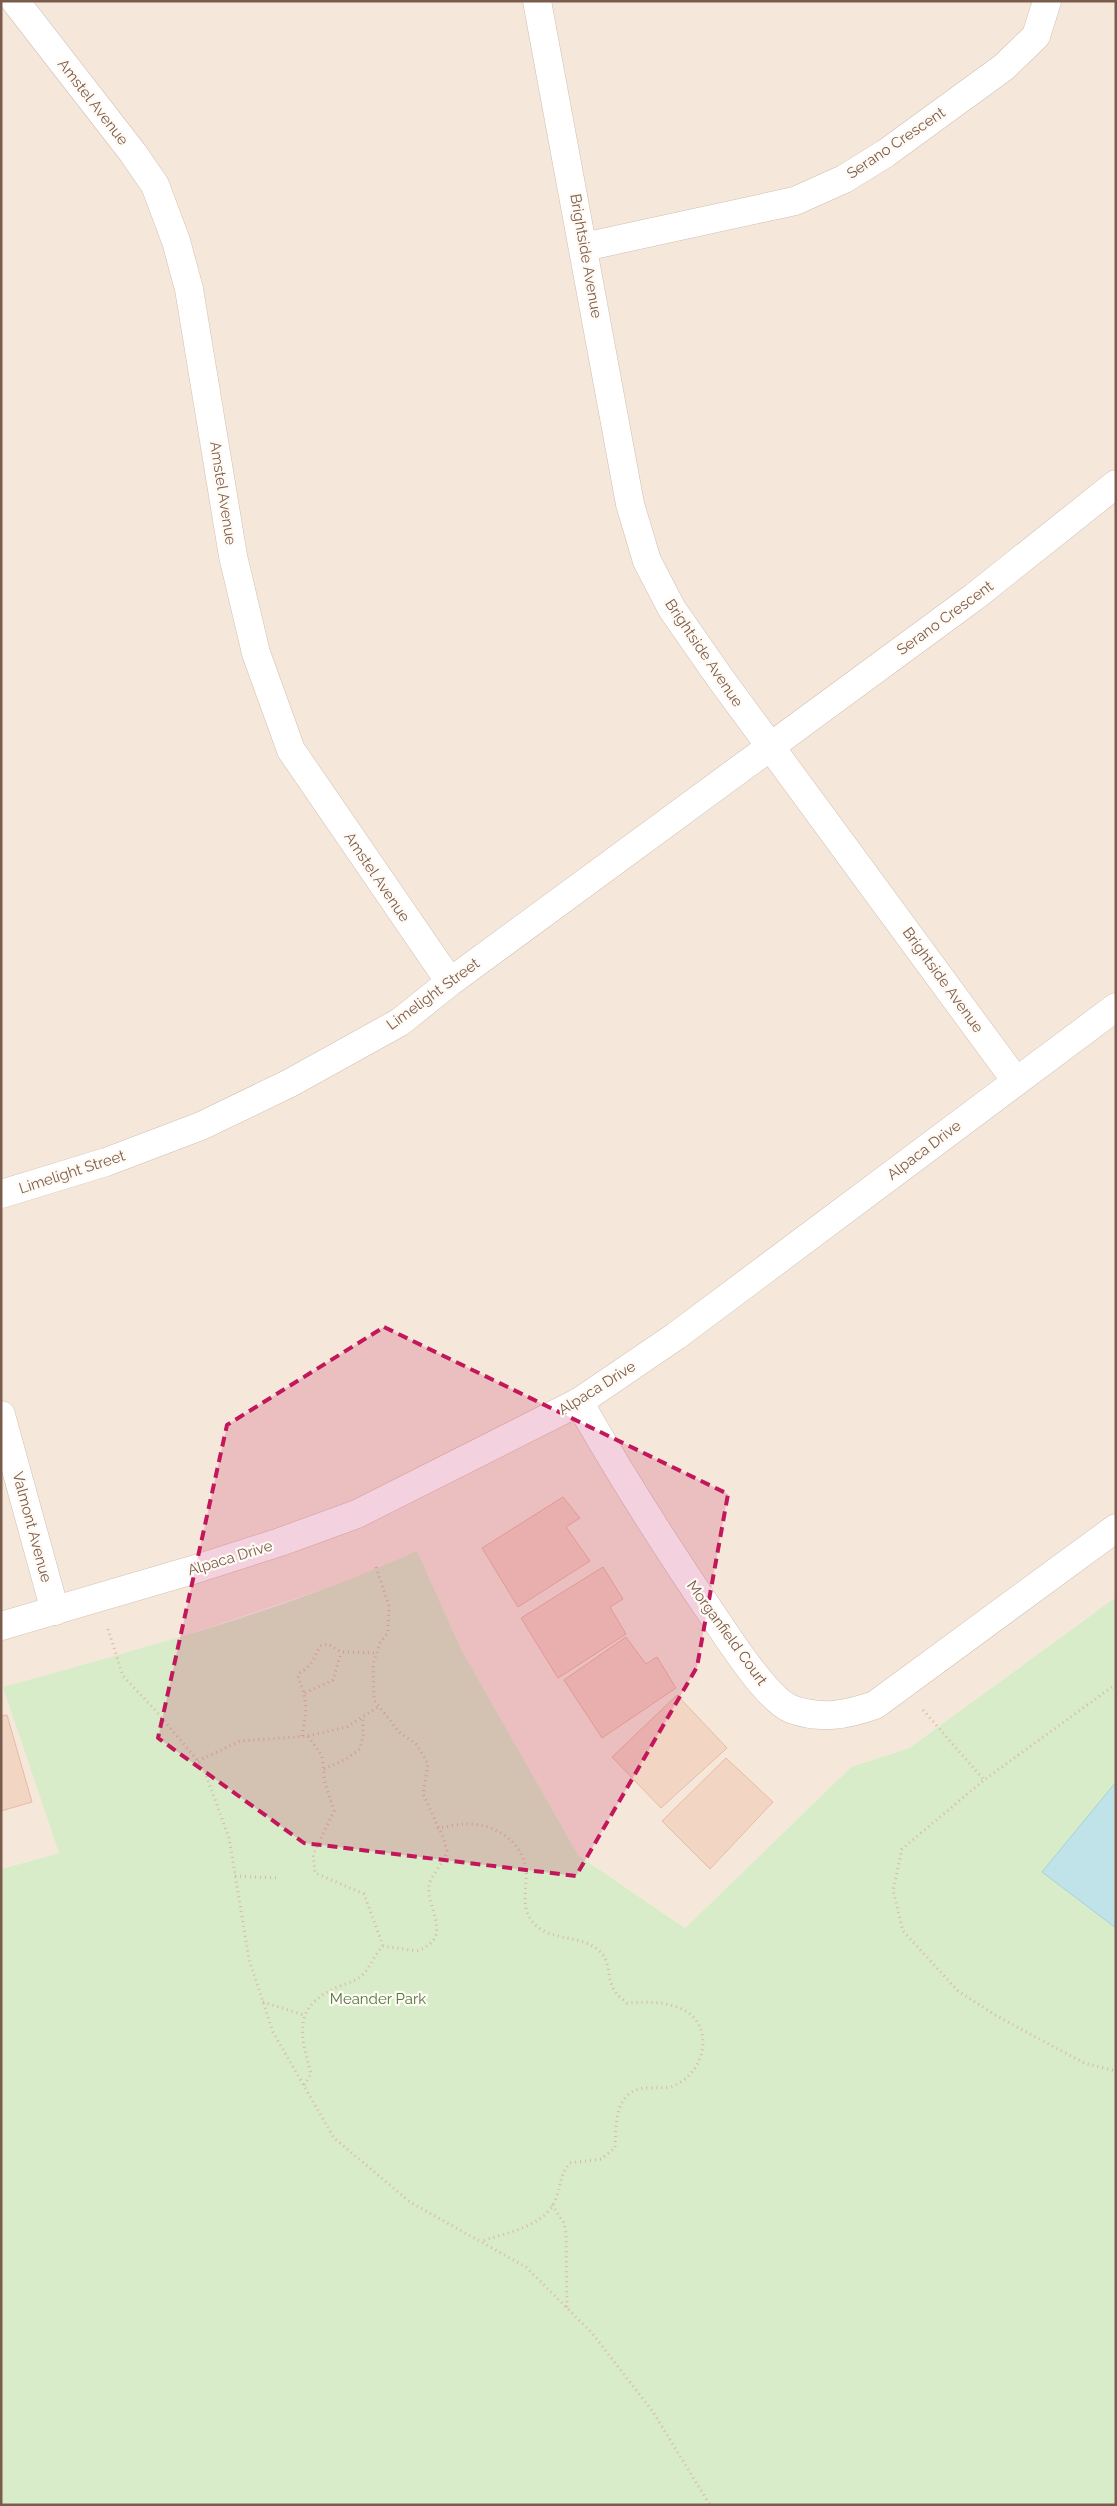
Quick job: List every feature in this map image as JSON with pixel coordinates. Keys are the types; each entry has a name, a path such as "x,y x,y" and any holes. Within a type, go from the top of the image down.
{"street":[{"name":"Amstel Avenue","path":"15,1 133,153 155,185 176,241 190,289 233,556 256,653 291,750 450,982"},
{"name":"Brightside Avenue","path":"538,1 630,504 647,560 672,609 1016,1081"},
{"name":"Serano Crescent","path":"584,248 795,201 844,179 886,153 1004,67 1036,36 1047,1"},
{"name":"Serano Crescent","path":"771,746 1018,564 1116,484"},
{"name":"Limelight Street","path":"1,1194 106,1162 202,1126 290,1084 400,1022 450,982 771,746"},
{"name":"Alpaca Drive","path":"1,1626 280,1542 357,1514 579,1402 676,1336 1116,1007"},
{"name":"Morganfield Court","path":"579,1402 611,1458 692,1586 738,1652 766,1688 789,1708 818,1715 847,1715 875,1704 1116,1528"},
{"name":"Valmont Avenue","path":"1,1415 55,1611"}],"path":[{"path":"376,1567 388,1606 388,1632 373,1664 374,1700 399,1732 416,1744 428,1764 423,1794 447,1851 429,1885 432,1905 438,1919 435,1934 426,1947 417,1951 382,1946"},
{"path":"108,1629 123,1676 198,1761 206,1775 229,1838 249,1959 273,2032 334,2138 410,2202 526,2267 592,2333 653,2412 710,2505"},
{"path":"302,1736 307,1708 305,1693 298,1678 299,1673 308,1668 313,1662 320,1646 328,1644 341,1652 377,1653"},
{"path":"305,1693 333,1680 341,1652"},
{"path":"1116,1684 984,1780 902,1849 892,1890 903,1930 958,1991 995,2015 1084,2063 1116,2071"},
{"path":"902,1686 984,1780"},
{"path":"198,1761 240,1741 308,1736 347,1727 364,1719 378,1706"},
{"path":"324,1769 346,1759 360,1749 364,1719"},
{"path":"308,1736 322,1756 334,1811 313,1855 315,1873 364,1894 382,1946"},
{"path":"437,1828 465,1824 498,1831 507,1837 519,1847 523,1856 526,1873 524,1897 532,1921 541,1930 585,1943 602,1954 615,1992 627,2003 651,2002 678,2007 696,2018 703,2037 702,2058 689,2076 672,2087 650,2086 629,2094 618,2110 615,2148 601,2159 570,2163 561,2174 556,2199 547,2213 524,2227 481,2242"},
{"path":"236,1876 278,1878"},
{"path":"304,2086 311,2074 302,2034 301,2025 304,2015 322,1996 365,1973 382,1946"},
{"path":"263,2002 304,2015"},
{"path":"552,2205 564,2223 566,2233 567,2308"}],"highlighted area":[{"path":"384,1327 728,1494 697,1667 576,1876 304,1843 158,1738 227,1425"}],"shaded area":[{"path":"1,1 1116,1 1116,1597 909,1748 851,1767 685,1928 578,1855 461,1649 417,1551 362,1576 187,1635 59,1853 1,1869"}],"green space":[{"name":"Meander Park","path":"417,1551 461,1649 578,1855 685,1928 851,1767 909,1748 1116,1597 1116,2505 1,2505 1,1869 59,1853 3,1687 213,1627 316,1592"}],"water":[{"path":"1116,1782 1116,1928 1042,1872"}],"building":[{"path":"563,1497 580,1518 566,1527 590,1561 518,1607 482,1548"},
{"path":"603,1567 623,1599 610,1607 626,1634 558,1678 521,1618"},
{"path":"626,1637 646,1664 657,1657 676,1688 602,1738 564,1680"},
{"path":"677,1695 727,1748 661,1808 612,1757"},
{"path":"7,1715 32,1802 1,1811 1,1716"},
{"path":"726,1758 773,1802 710,1869 662,1821"}]}
